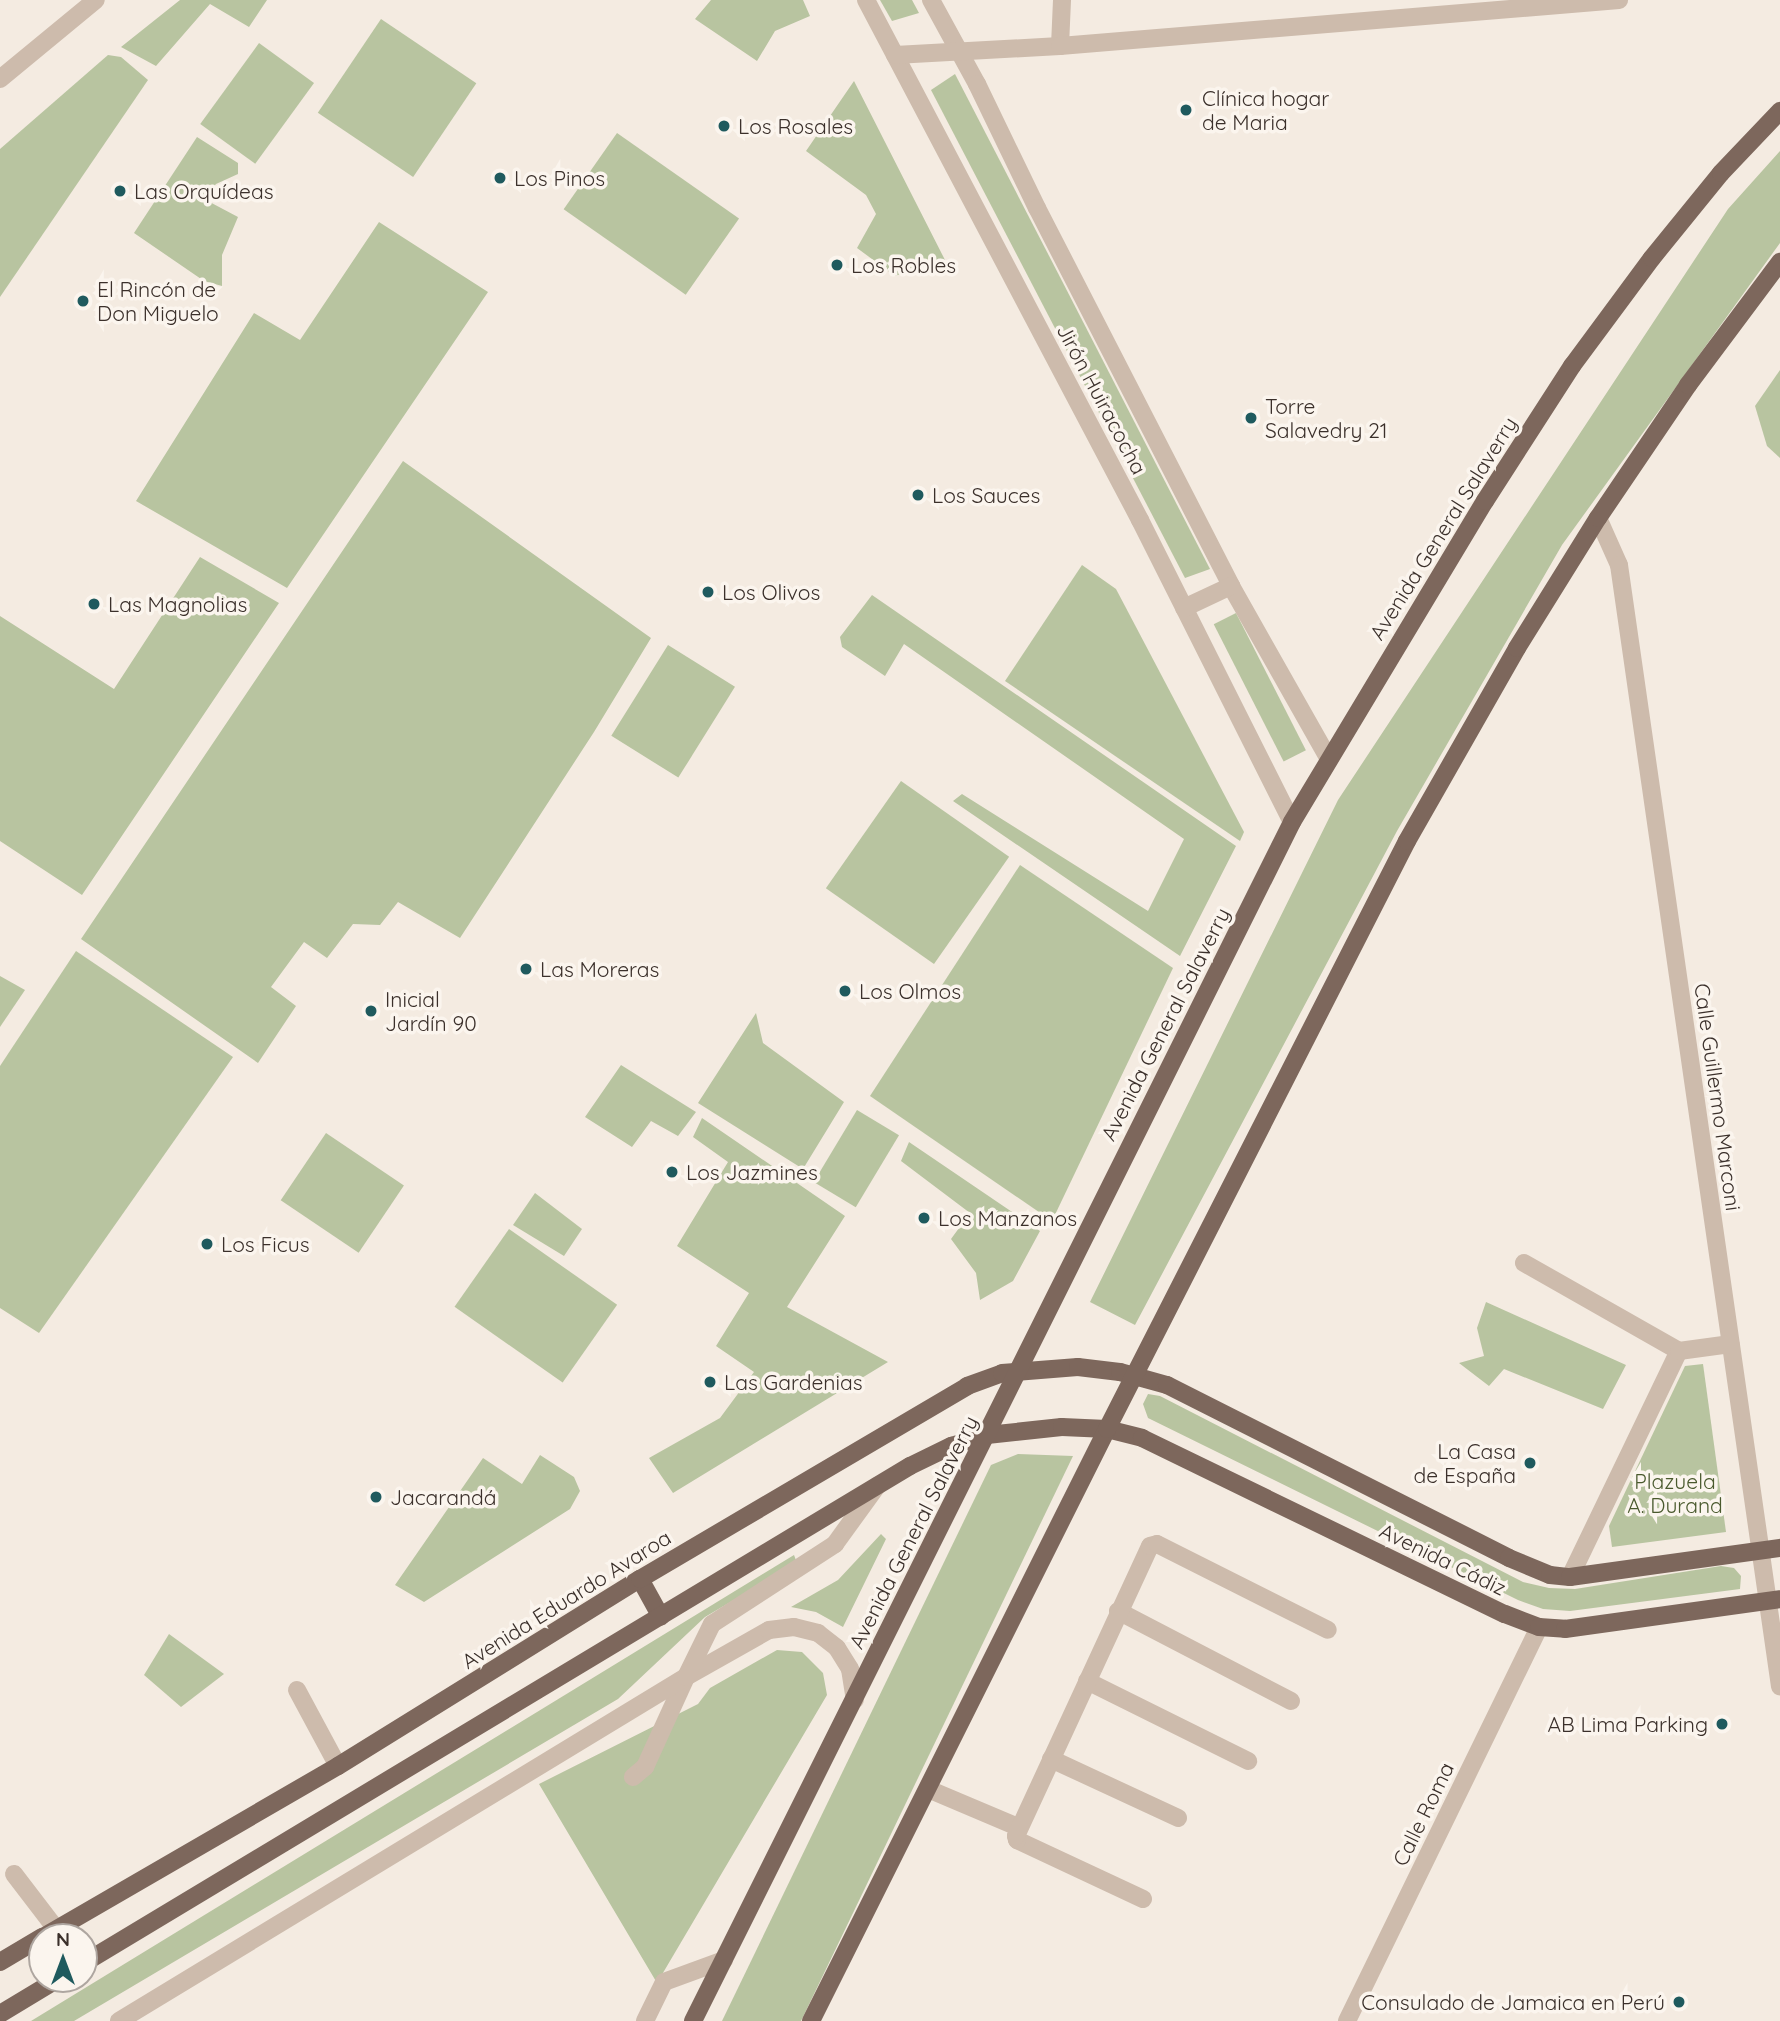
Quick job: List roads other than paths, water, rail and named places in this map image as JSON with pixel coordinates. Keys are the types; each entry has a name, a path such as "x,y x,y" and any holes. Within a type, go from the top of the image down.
{"main road":[{"name":"Avenida General Salaverry","path":"693,2021 988,1436 1292,822 1485,501 1572,366 1695,205 1780,111"},
{"path":"811,2021 1134,1375 1407,841 1517,648 1598,518 1696,373 1780,262"},
{"name":"Avenida Eduardo Avaroa","path":"68,1923 338,1766 640,1580 967,1386 989,1377 1020,1370 1078,1367 1134,1375"},
{"name":"Avenida Cádiz","path":"1134,1375 1181,1391 1526,1566 1550,1575 1570,1577 1780,1548"},
{"path":"98,1955 877,1486 951,1446 988,1436 1048,1427 1107,1429"},
{"name":"Avenida Cádiz","path":"1107,1429 1157,1444 1505,1614 1539,1627 1565,1629 1774,1600"},
{"path":"640,1580 661,1617"},
{"name":"Avenida Eduardo Avaroa","path":"0,1962 28,1946"},
{"path":"0,2014 35,1993"}],"street":[{"path":"0,79 96,0"},
{"name":"Jirón Huiracocha","path":"866,0 1184,608 1292,822"},
{"name":"Jirón Huiracocha","path":"931,0 977,84 1037,208 1231,586 1329,759"},
{"path":"1060,46 1062,0"},
{"path":"895,55 1060,46 1488,6 1619,0"},
{"name":"Calle Guillermo Marconi","path":"1598,518 1619,565 1760,1551 1774,1600 1780,1687"},
{"path":"1184,608 1231,586"},
{"path":"1524,1263 1679,1351 1731,1344"},
{"path":"1570,1577 1679,1351"},
{"path":"633,1777 645,1767 712,1624 835,1544 877,1486"},
{"path":"1143,1899 1017,1840 1018,1827 1150,1546 1157,1544 1328,1630"},
{"path":"1118,1611 1291,1701"},
{"path":"119,2021 686,1677 769,1630 794,1627 818,1633 837,1648 850,1669 855,1700"},
{"name":"Calle Roma","path":"1347,2021 1539,1627"},
{"path":"1087,1681 1248,1761"},
{"path":"297,1690 338,1766"},
{"path":"1051,1759 1178,1818"},
{"path":"928,1789 1018,1827"},
{"path":"14,1874 41,1923"},
{"path":"645,2021 664,1982 724,1960"}],"place":[{"name":"Clínica hogar de Maria","path":"1186,110"},
{"name":"Los Rosales","path":"724,126"},
{"name":"Los Pinos","path":"500,178"},
{"name":"Las Orquídeas","path":"120,191"},
{"name":"Los Robles","path":"837,265"},
{"name":"El Rincón de Don Miguelo","path":"83,301"},
{"name":"Torre Salavedry 21","path":"1251,418"},
{"name":"Los Sauces","path":"918,495"},
{"name":"Los Olivos","path":"708,592"},
{"name":"Las Magnolias","path":"94,604"},
{"name":"Las Moreras","path":"526,969"},
{"name":"Los Olmos","path":"845,991"},
{"name":"Inicial Jardín 90","path":"371,1011"},
{"name":"Los Jazmines","path":"672,1172"},
{"name":"Los Manzanos","path":"924,1218"},
{"name":"Los Ficus","path":"207,1244"},
{"name":"Las Gardenias","path":"710,1382"},
{"name":"La Casa de España","path":"1530,1463"},
{"name":"Jacarandá","path":"376,1497"},
{"name":"AB Lima Parking","path":"1722,1724"},
{"name":"Consulado de Jamaica en Perú","path":"1679,2002"}],"park label":[{"name":"Plazuela A. Durand","path":"1675,1493"}]}
